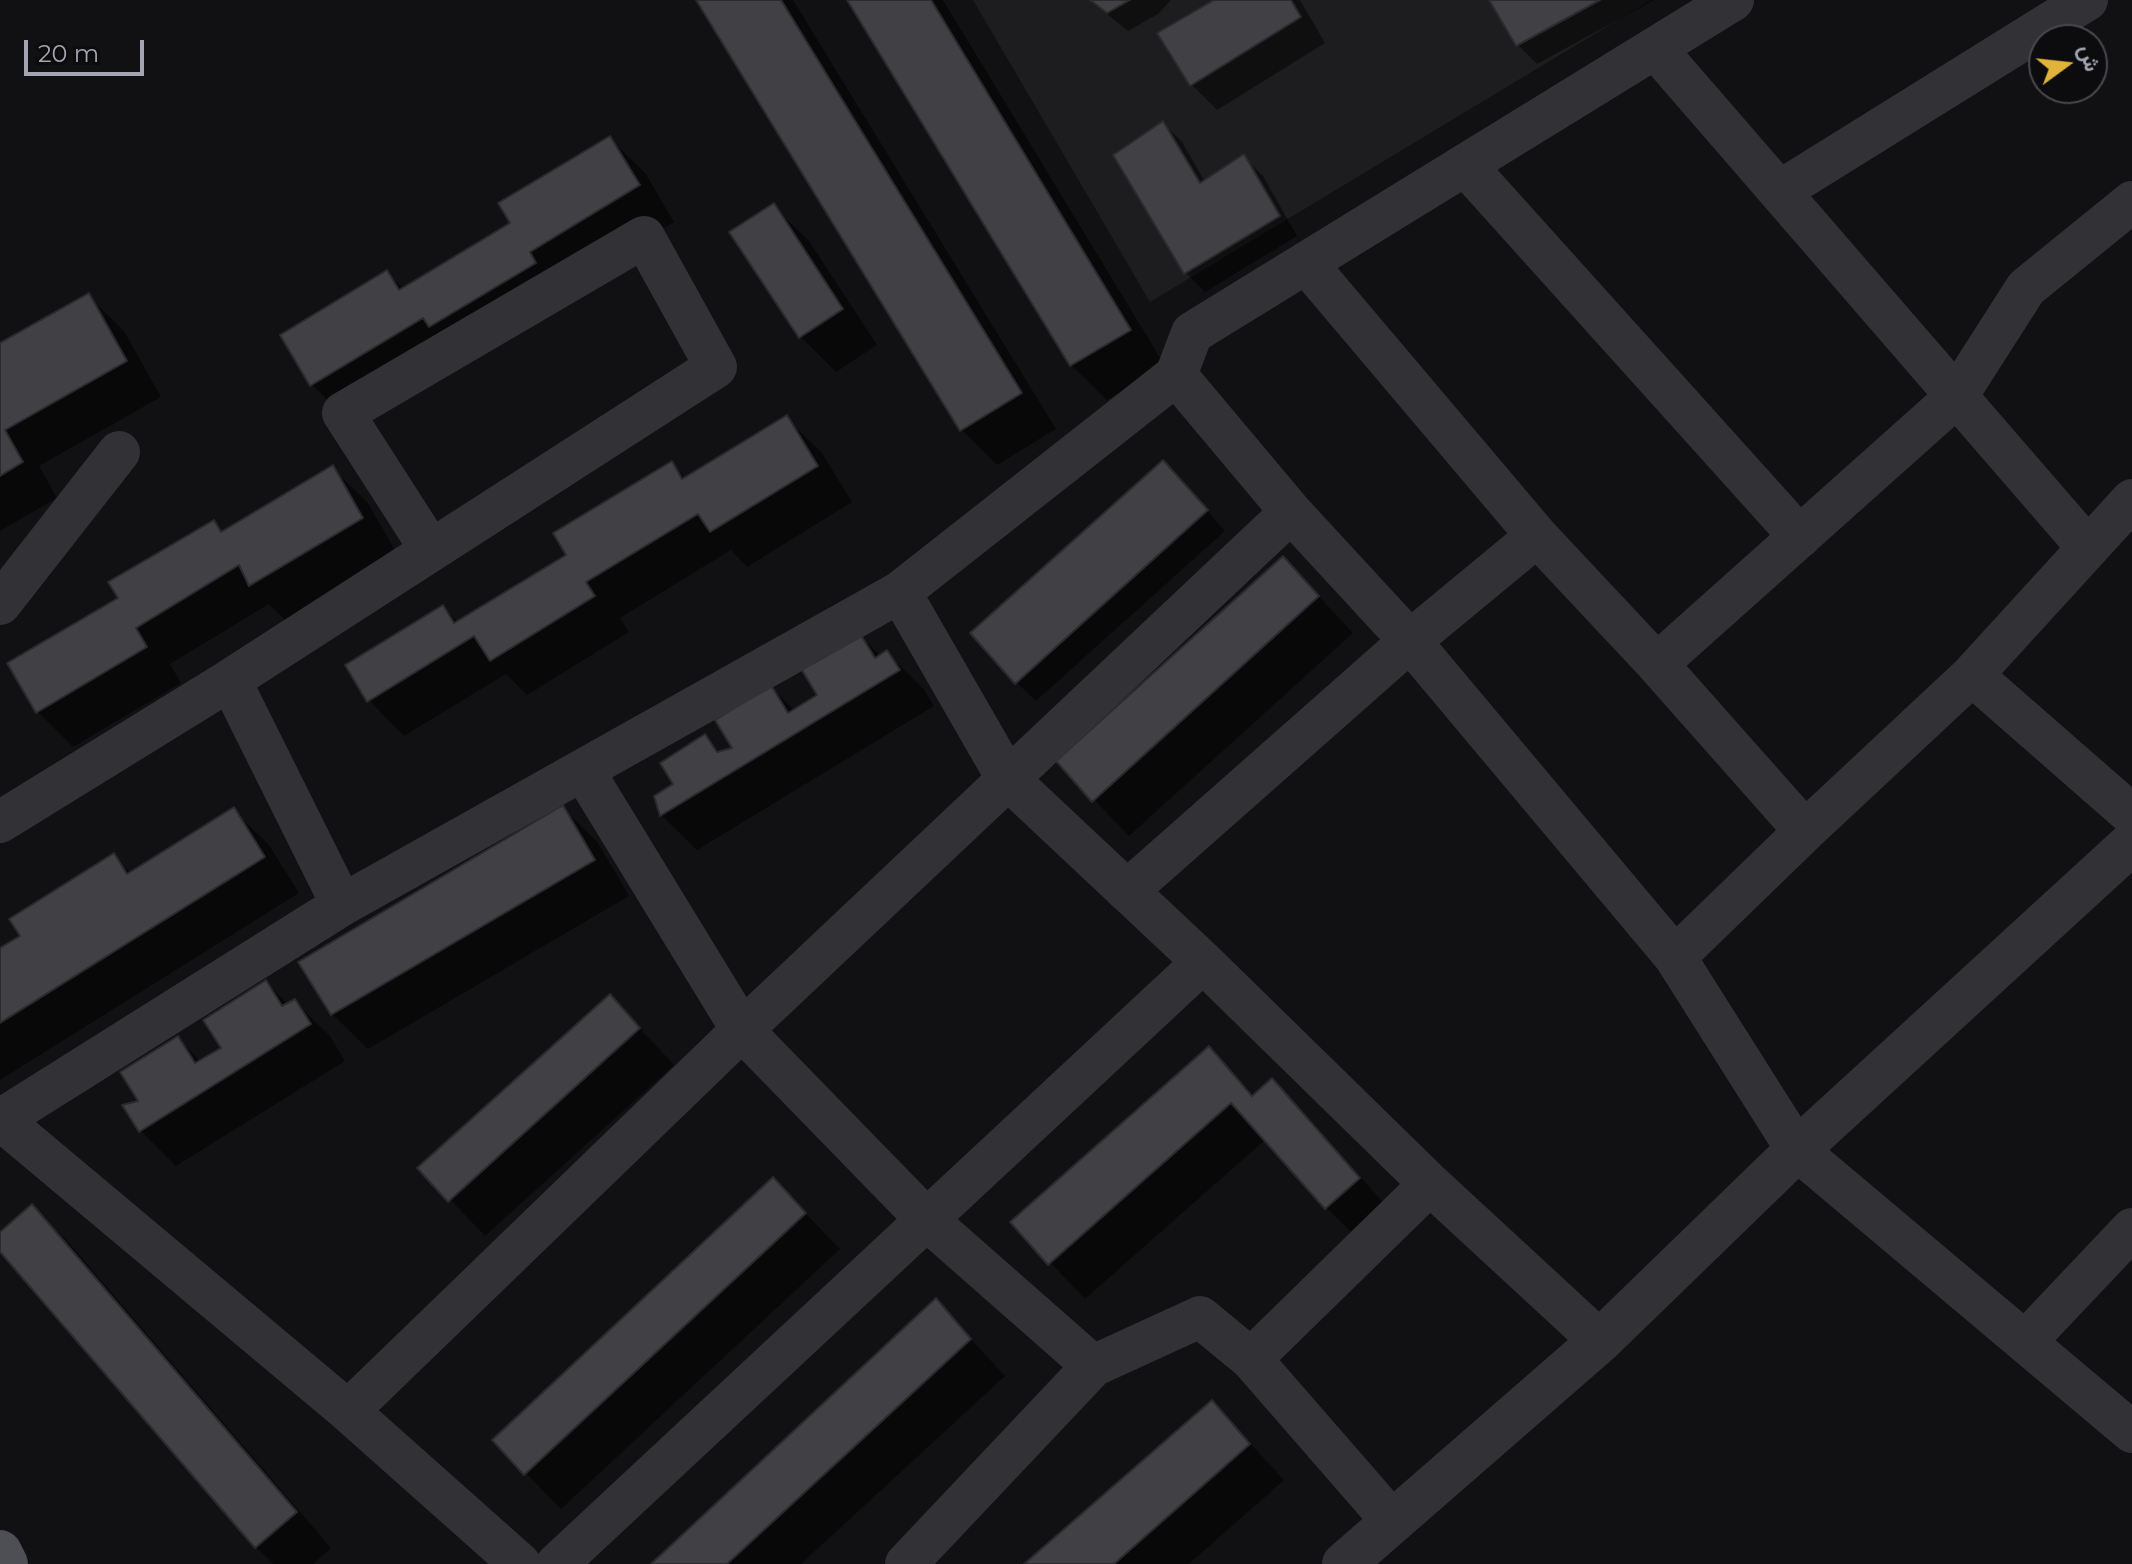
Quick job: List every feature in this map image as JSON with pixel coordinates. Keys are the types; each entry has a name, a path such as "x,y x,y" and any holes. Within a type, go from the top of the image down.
{"main road":[{"path":"0,1552 6,1564"}],"street":[{"path":"520,1564 348,1411 0,1120 342,905 900,592 1176,375 1192,333 1733,0"},
{"path":"1780,191 2087,0"},
{"path":"1655,48 2088,548"},
{"path":"1465,165 1800,537"},
{"path":"1657,664 1957,396 2026,288 2132,202"},
{"path":"4,808 230,680 716,367 644,237 343,413 431,550"},
{"path":"1306,263 1537,536 1657,664 1805,831"},
{"path":"1176,375 1291,512 1410,641 1675,957 1797,1150 2132,1432"},
{"path":"0,604 119,452"},
{"path":"1675,957 1972,675 2132,500"},
{"path":"348,1411 742,1030 1291,512"},
{"path":"1127,891 1410,641 1537,536"},
{"path":"900,592 1007,778 1203,962 1430,1184 1600,1341"},
{"path":"1972,675 2132,815"},
{"path":"230,680 342,905"},
{"path":"583,770 742,1030 927,1220 1093,1366"},
{"path":"1344,1564 1600,1341 1797,1150 2132,843"},
{"path":"557,1564 1203,962"},
{"path":"1251,1359 1430,1184"},
{"path":"2025,1342 2132,1229"},
{"path":"906,1564 1093,1366 1200,1317 1251,1359 1392,1521"}],"shaded area":[{"path":"973,0 1651,0 1150,302"}],"building":[{"path":"696,0 781,0 1022,393 960,431"},
{"path":"847,0 931,0 1131,330 1070,366"},
{"path":"1090,0 1130,0 1107,13"},
{"path":"1214,0 1291,0 1301,17 1190,86 1157,33"},
{"path":"1489,0 1600,0 1516,46"},
{"path":"1163,121 1200,183 1244,154 1280,216 1184,274 1113,155"},
{"path":"610,136 640,185 530,252 536,263 429,327 423,318 310,386 280,335 387,270 399,290 510,223 498,203"},
{"path":"774,203 843,309 799,338 729,232"},
{"path":"89,293 127,361 5,430 23,462 0,476 0,343"},
{"path":"787,415 818,466 710,532 698,514 586,582 595,596 490,661 474,636 367,702 345,665 443,605 454,623 566,555 553,533 672,461 682,479"},
{"path":"1163,460 1208,510 1015,684 970,633"},
{"path":"333,465 363,518 249,586 239,565 136,628 147,647 36,713 7,663 118,598 108,582 214,520 221,532"},
{"path":"1283,556 1319,596 1092,802 1056,761"},
{"path":"859,632 875,658 887,650 900,670 660,816 654,796 673,784 660,763 705,734 717,752 732,748 715,720 771,685 788,713 817,695 800,667"},
{"path":"563,805 595,860 331,1015 298,962"},
{"path":"234,807 265,857 0,1023 0,948 20,936 9,919 114,853 127,874"},
{"path":"266,980 282,1006 295,999 311,1024 139,1132 122,1105 138,1101 120,1072 178,1036 195,1063 221,1048 203,1020"},
{"path":"610,994 640,1028 448,1202 417,1168"},
{"path":"1209,1046 1252,1096 1272,1078 1360,1178 1325,1209 1231,1103 1048,1265 1010,1222"},
{"path":"773,1177 806,1213 524,1475 492,1440"},
{"path":"32,1204 297,1512 255,1548 0,1252 0,1232"},
{"path":"936,1298 971,1339 727,1564 651,1564"},
{"path":"1212,1400 1250,1444 1114,1564 1024,1564"}]}
